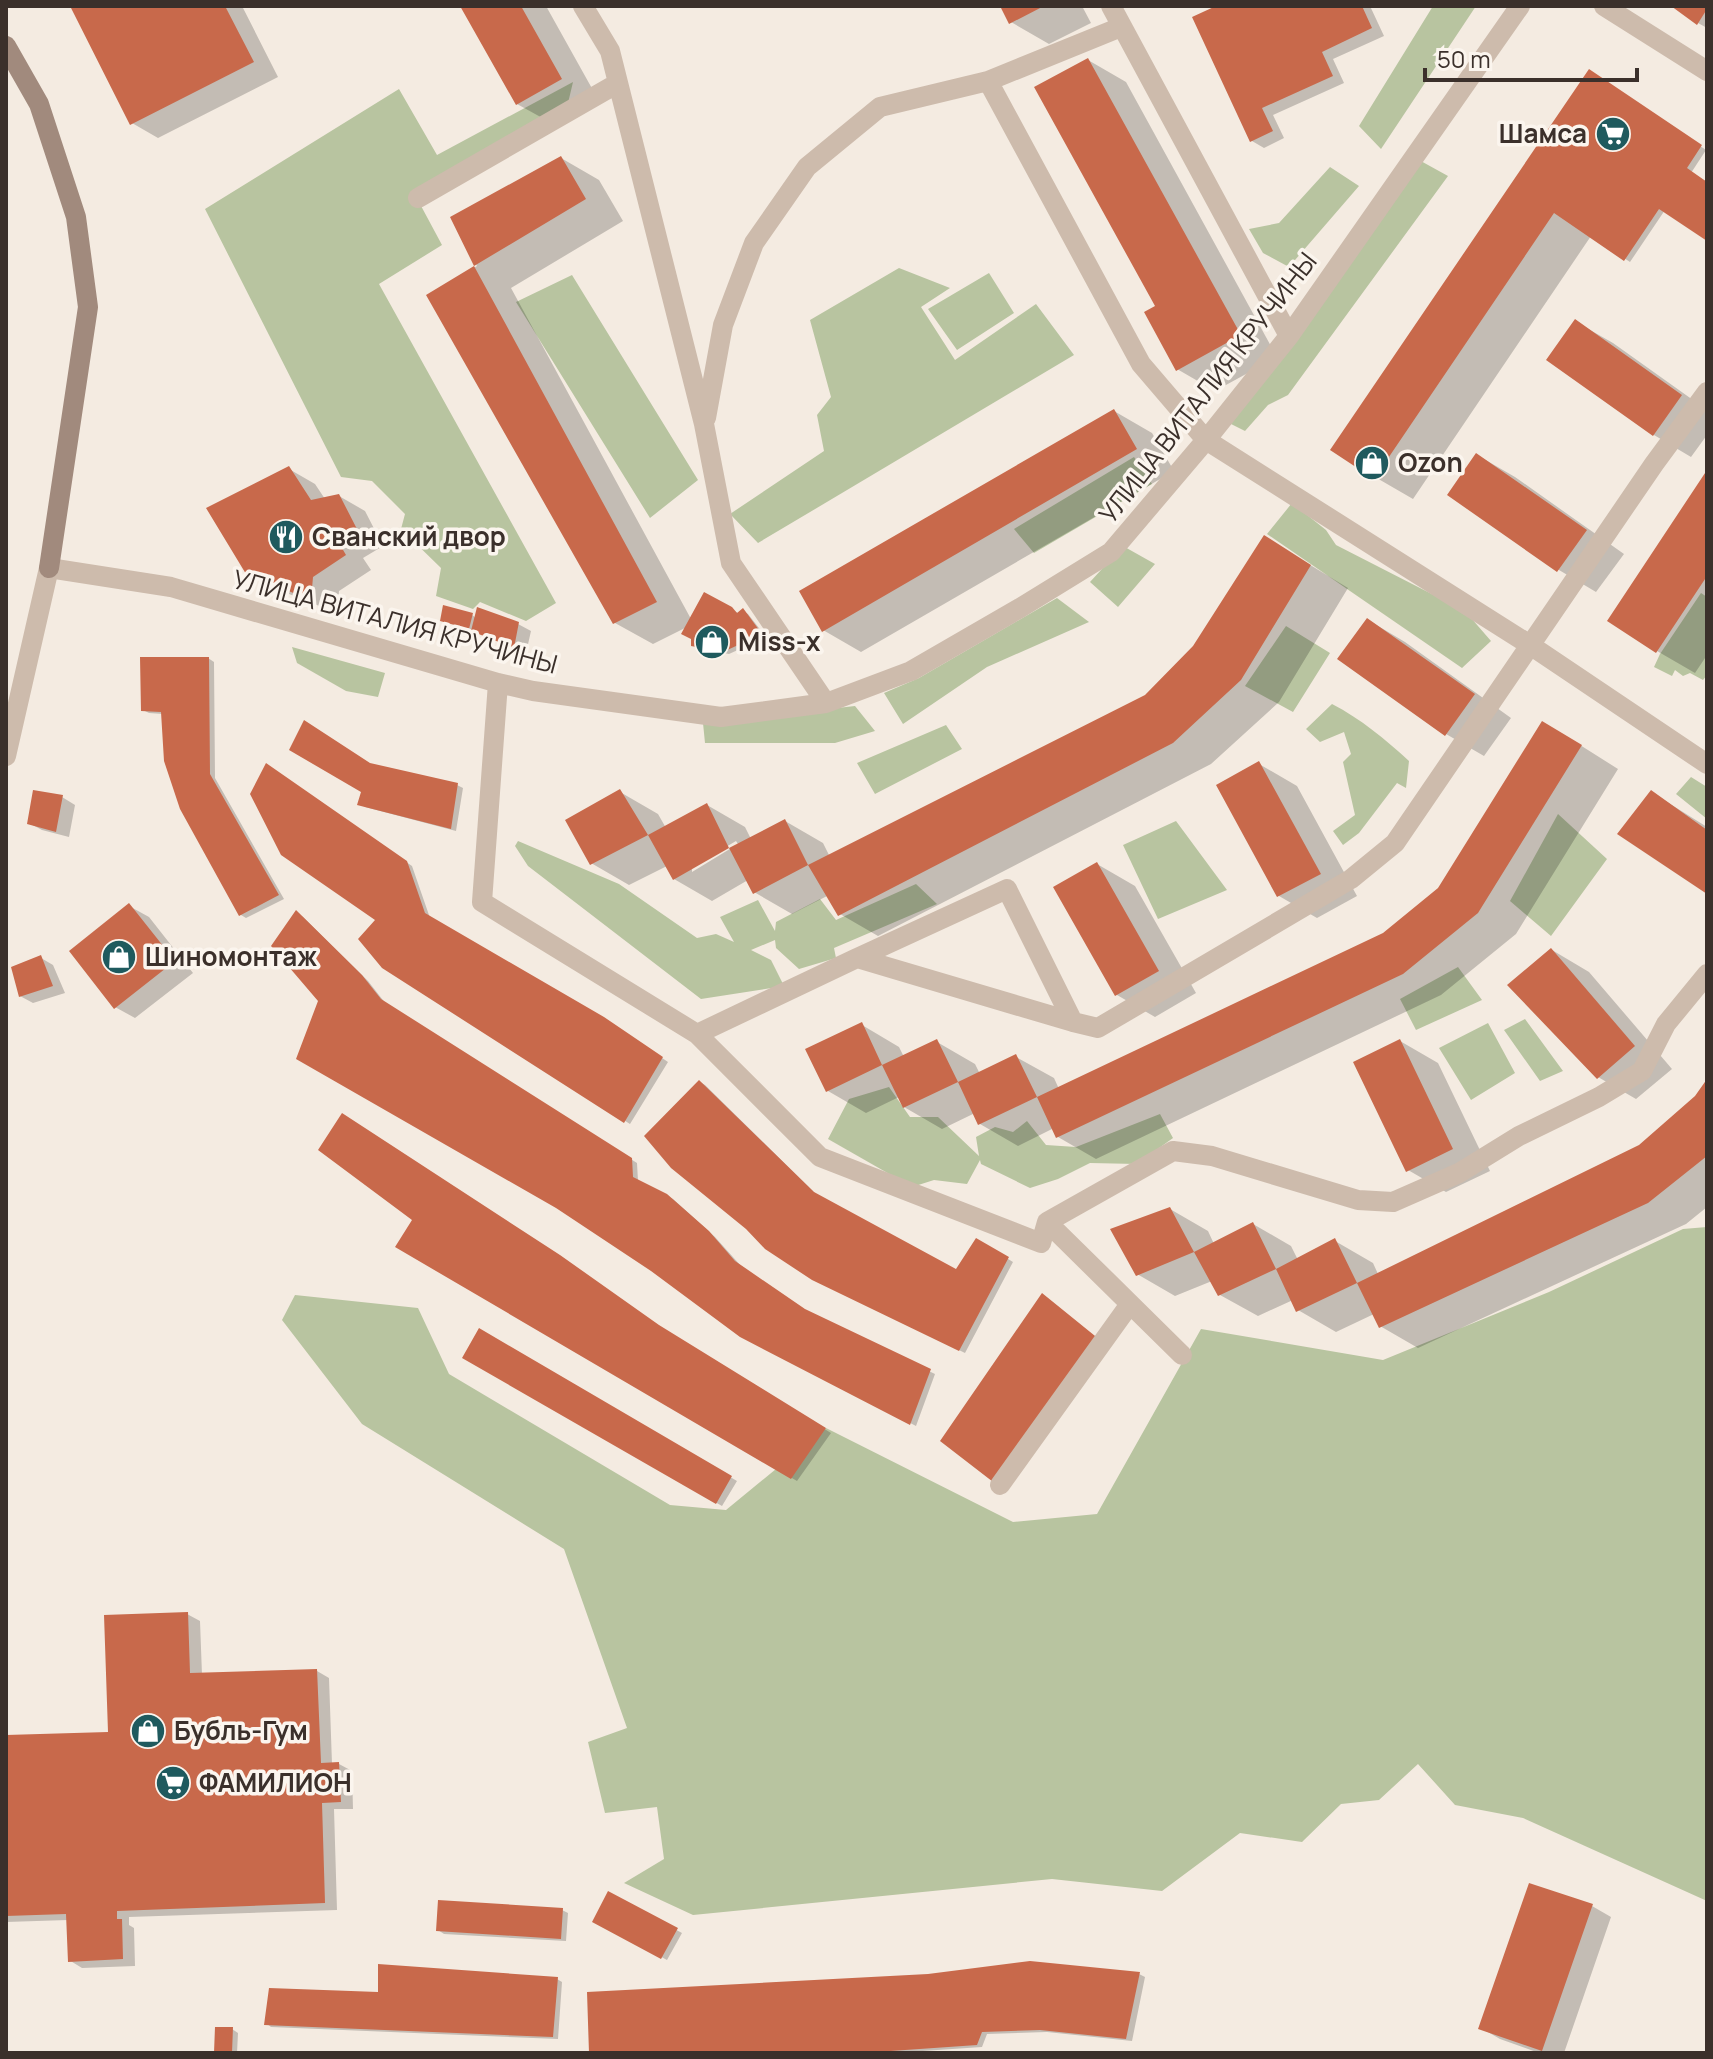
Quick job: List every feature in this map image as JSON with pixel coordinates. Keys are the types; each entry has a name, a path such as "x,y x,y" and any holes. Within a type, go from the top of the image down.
{"main road":[{"path":"6,46 39,104 76,217 88,307 49,568"}],"street":[{"path":"583,6 610,51 704,424 731,563 826,703"},
{"path":"1111,6 1289,336"},
{"name":"УЛИЦА ВИТАЛИЯ КРУЧИНЫ","path":"49,568 171,587 533,691 721,717 826,703 911,671 1111,552 1289,336 1520,6"},
{"path":"1604,6 1705,66"},
{"path":"704,424 723,325 754,243 807,167 880,107 988,81 1121,27"},
{"path":"988,81 1141,364 1206,440 1530,645 1707,764"},
{"path":"418,198 618,83"},
{"path":"857,958 1098,1028 1351,879 1395,843 1654,464 1707,392"},
{"path":"6,756 49,568"},
{"path":"498,683 482,902 697,1034 820,1157 1041,1243 1047,1222 1173,1151 1212,1156 1358,1200 1393,1202 1459,1173 1519,1136 1599,1097 1642,1071 1666,1024 1707,974"},
{"path":"697,1034 1007,889 1073,1022"},
{"path":"1047,1222 1182,1355"},
{"path":"1000,1485 1130,1304"}],"green space":[{"path":"1433,6 1476,6 1381,149 1359,126"},
{"path":"573,82 564,120 420,204 442,245 379,284 556,603 526,621 480,602 473,609 436,596 441,568 401,529 405,514 372,481 341,477 205,209 399,89 437,155"},
{"path":"1419,160 1448,176 1288,395 1268,405 1245,431 1229,423"},
{"path":"1330,167 1359,186 1289,267 1263,253 1249,229 1279,223"},
{"path":"899,268 950,288 921,307 955,360 1036,304 1074,355 758,543 730,514 824,451 817,415 831,397 810,320"},
{"path":"989,273 1014,313 957,350 928,309"},
{"path":"572,275 698,480 650,518 516,302"},
{"path":"1134,457 1152,484 1034,553 1014,529"},
{"path":"1292,503 1326,530 1336,545 1465,611 1491,641 1462,668 1267,534"},
{"path":"1123,546 1155,564 1118,607 1090,582"},
{"path":"1701,593 1707,597 1707,675 1703,680 1690,673 1683,676 1675,670 1672,676 1654,667"},
{"path":"1057,598 1089,622 987,667 903,724 884,693 919,678"},
{"path":"1286,626 1330,653 1293,712 1245,686"},
{"path":"292,647 385,673 378,697 346,691 297,663"},
{"path":"1332,704 1372,730 1409,761 1406,788 1397,783 1359,833 1343,845 1333,831 1355,815 1343,762 1351,754 1344,732 1320,742 1306,729"},
{"path":"855,706 875,731 835,743 705,743 703,723"},
{"path":"946,725 962,749 875,794 857,763"},
{"path":"1691,777 1707,787 1707,819 1676,794"},
{"path":"1558,814 1607,859 1551,936 1510,901"},
{"path":"1176,821 1227,890 1158,919 1123,845"},
{"path":"518,841 619,884 697,938 716,934 734,942 720,917 758,900 775,931 776,922 820,899 836,920 916,884 937,904 834,948 836,958 799,969 776,948 775,940 751,950 771,960 784,986 701,999 528,866 515,846"},
{"path":"1458,967 1482,1000 1416,1030 1400,999"},
{"path":"1525,1019 1563,1071 1540,1081 1504,1030"},
{"path":"1488,1023 1515,1073 1471,1100 1439,1048"},
{"path":"889,1087 910,1117 938,1117 979,1156 976,1137 995,1127 1013,1132 1027,1121 1046,1145 1076,1147 1160,1114 1173,1138 1137,1164 1090,1163 1058,1179 1030,1188 981,1164 980,1160 967,1184 934,1180 912,1187 828,1139 849,1099"},
{"path":"1707,1227 1707,1901 1523,1818 1455,1805 1418,1764 1379,1800 1341,1804 1302,1842 1240,1833 1162,1891 1052,1879 693,1915 624,1883 664,1859 657,1807 605,1813 588,1742 627,1728 564,1549 362,1424 282,1320 295,1295 418,1308 449,1374 670,1505 726,1510 826,1428 1013,1522 1097,1514 1201,1329 1383,1360 1549,1292 1683,1229"}],"building":[{"path":"70,6 225,6 254,62 130,125"},
{"path":"460,6 521,6 562,79 516,105"},
{"path":"1000,6 1044,6 1009,24"},
{"path":"1216,6 1362,6 1372,28 1322,52 1333,76 1262,108 1273,131 1250,142 1192,17"},
{"path":"1671,6 1707,6 1707,9 1697,25"},
{"path":"1088,58 1241,335 1176,371 1144,312 1155,306 1034,87"},
{"path":"1589,69 1702,145 1687,168 1707,182 1707,241 1659,209 1624,261 1554,213 1374,479 1330,450"},
{"path":"561,156 586,199 474,266 450,217"},
{"path":"474,266 657,602 613,624 426,295"},
{"path":"1575,319 1682,395 1653,436 1546,360"},
{"path":"1114,409 1137,449 822,632 799,591"},
{"path":"1476,453 1587,530 1557,572 1447,495"},
{"name":"Сванский двор","path":"289,466 311,500 339,494 358,531 339,543 346,555 313,577 311,600 246,574 206,508"},
{"path":"1707,470 1707,576 1656,653 1607,621"},
{"path":"1264,535 1311,565 1241,680 1173,743 838,916 808,865 1145,695 1193,646"},
{"path":"704,592 737,613 743,608 762,634 723,652 691,646 691,639 681,634"},
{"path":"443,605 473,613 469,629 440,621"},
{"path":"477,607 519,622 514,648 471,631"},
{"path":"1367,618 1475,694 1445,736 1337,659"},
{"path":"140,657 209,657 210,774 279,895 239,916 180,809 164,761 161,712 141,711"},
{"path":"304,720 370,763 458,783 451,829 357,805 361,792 289,750"},
{"path":"1542,721 1582,745 1478,913 1403,974 1056,1138 1037,1097 1383,933 1438,888"},
{"path":"1259,761 1321,874 1277,897 1216,785"},
{"path":"266,763 407,861 425,913 604,1017 663,1057 624,1123 382,968 358,939 375,920 281,855 250,794"},
{"path":"620,789 648,835 590,865 565,820"},
{"path":"33,790 63,795 56,832 27,824"},
{"path":"1651,790 1707,830 1707,894 1617,834"},
{"path":"707,803 729,848 673,880 648,835"},
{"path":"785,819 808,865 753,894 729,848"},
{"path":"1097,862 1159,971 1115,996 1053,887"},
{"path":"129,903 175,961 114,1009 69,951"},
{"path":"296,910 362,975 381,999 632,1158 633,1177 667,1194 709,1231 735,1261 805,1309 931,1369 910,1425 740,1337 651,1271 556,1208 296,1059 318,1001 271,946"},
{"path":"1551,948 1635,1046 1597,1079 1507,985"},
{"path":"41,955 53,986 19,997 11,967"},
{"path":"862,1022 882,1065 826,1092 805,1049"},
{"path":"937,1039 958,1082 903,1108 882,1065"},
{"path":"1400,1039 1453,1149 1406,1172 1353,1062"},
{"path":"1016,1054 1037,1097 978,1125 958,1082"},
{"path":"1707,1079 1707,1156 1648,1203 1379,1328 1357,1283 1639,1145 1695,1096"},
{"path":"699,1080 814,1192 956,1269 976,1238 1009,1257 959,1351 812,1280 765,1249 746,1229 671,1168 644,1136"},
{"path":"342,1113 560,1255 659,1325 826,1428 791,1479 395,1247 412,1220 318,1150"},
{"path":"1170,1207 1194,1252 1136,1276 1110,1229"},
{"path":"1253,1222 1276,1269 1218,1296 1194,1252"},
{"path":"1335,1238 1357,1283 1296,1312 1276,1269"},
{"path":"1042,1293 1100,1340 997,1485 940,1441"},
{"path":"479,1328 732,1476 716,1504 462,1358"},
{"name":"ФАМИЛИОН","path":"188,1612 190,1673 317,1669 321,1763 339,1762 341,1802 322,1803 325,1903 117,1911 117,1919 122,1919 123,1959 68,1962 66,1914 6,1916 6,1735 108,1732 104,1615"},
{"path":"1529,1883 1593,1904 1542,2051 1478,2029"},
{"path":"608,1891 678,1928 661,1959 592,1922"},
{"path":"438,1900 563,1908 561,1939 436,1931"},
{"path":"1030,1961 1140,1972 1126,2039 1040,2030 982,2032 977,2045 862,2053 589,2053 587,1992 928,1974"},
{"path":"378,1964 558,1977 553,2037 264,2025 269,1988 378,1992"},
{"path":"215,2027 233,2027 232,2053 214,2053"}],"place":[{"name":"Шамса","path":"1613,134"},
{"name":"Ozon","path":"1372,463"},
{"name":"Сванский двор","path":"286,537"},
{"name":"Miss-x","path":"712,642"},
{"name":"Шиномонтаж","path":"119,957"},
{"name":"Бубль-Гум","path":"148,1731"},
{"name":"ФАМИЛИОН","path":"173,1783"}]}
